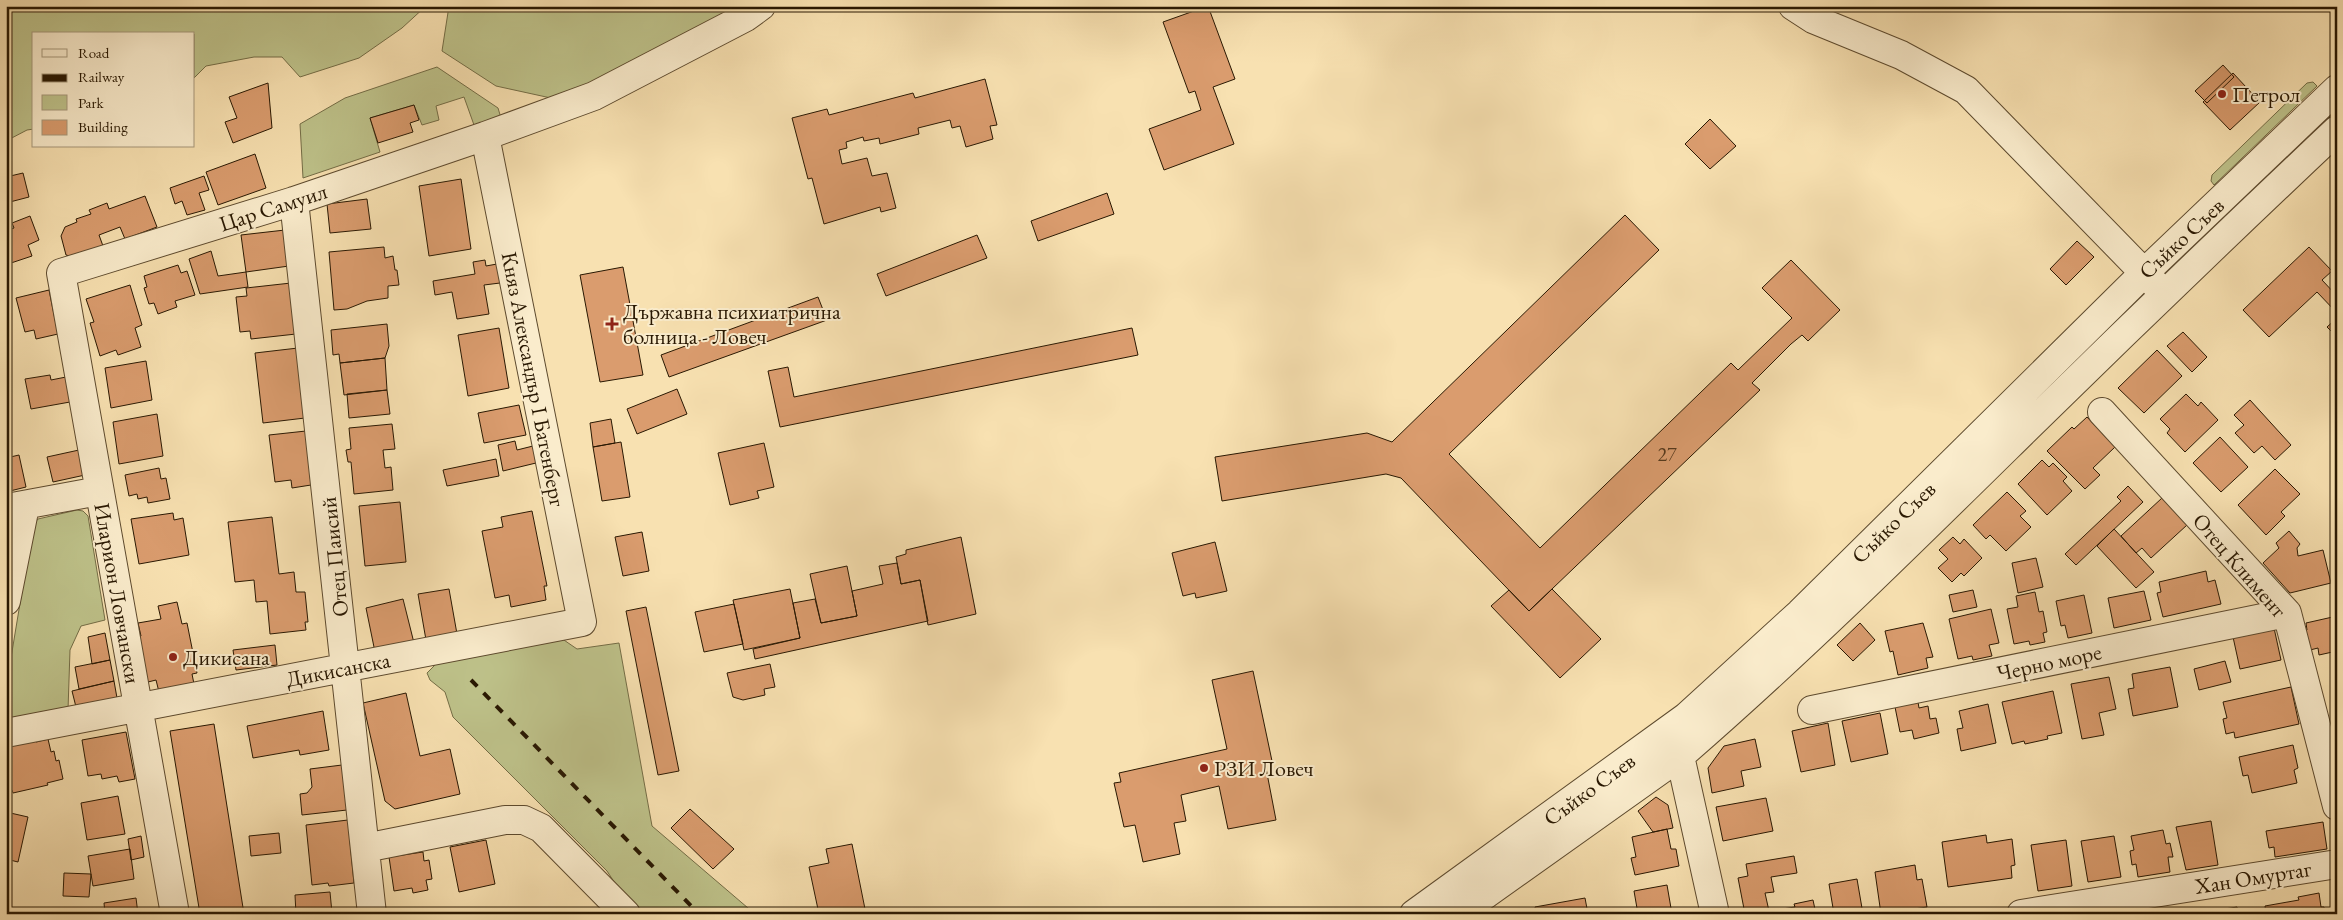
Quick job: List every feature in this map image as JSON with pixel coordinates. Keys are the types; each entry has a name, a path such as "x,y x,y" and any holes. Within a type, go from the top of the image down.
{"street":[{"name":"Цар Самуил","path":"61,273 294,201 485,136 594,96 746,16 761,6"},
{"path":"1793,6 1813,19 1901,54 1966,90 2164,293"},
{"name":"Съйко Съев","path":"1414,914 1672,746 1755,655 1800,613 2144,272 2337,89"},
{"name":"Съйко Съев","path":"1458,914 1830,619 2164,293 2337,130"},
{"name":"Княз Александър I Батенберг","path":"485,136 582,622"},
{"name":"Отец Паисий","path":"294,201 372,914"},
{"name":"Иларион Ловчански","path":"61,273 175,914"},
{"name":"Отец Климент","path":"2102,412 2287,613 2337,806"},
{"path":"6,601 16,507 99,490"},
{"name":"Черно море","path":"1812,710 2287,613"},
{"name":"Дикисанска","path":"6,732 582,622"},
{"path":"1672,746 1715,914"},
{"path":"365,848 505,820 524,820 541,828 626,914"},
{"name":"Хан Омуртаг","path":"2021,914 2337,864"}],"green space":[{"path":"6,6 426,6 402,28 359,58 300,77 282,57 254,57 206,66 195,77 195,32 32,32 32,129 6,141"},
{"path":"449,6 734,6 709,23 560,100 496,86 442,51"},
{"path":"437,67 498,108 501,118 484,126 474,125 464,97 436,106 439,120 422,125 414,105 370,118 380,152 303,178 300,124 345,98"},
{"path":"2313,82 2317,86 2214,185 2211,181 2212,175 2307,83"},
{"path":"2337,108 2337,115 2239,209 2236,208 2235,205"},
{"path":"2137,298 2139,301 1960,473"},
{"path":"77,510 83,511 88,516 105,620 81,626 70,650 68,710 16,719 6,713 6,688 33,525 38,519"},
{"path":"561,638 577,649 619,643 652,826 755,914 641,914 624,897 607,871 453,717 445,692 430,680 427,673 440,660"}],"building":[{"path":"1208,6 1235,79 1213,87 1234,144 1164,170 1149,129 1201,110 1195,91 1189,93 1163,22"},
{"path":"2223,65 2234,77 2207,103 2195,91"},
{"path":"2233,73 2260,102 2230,130 2203,102"},
{"path":"985,79 997,125 990,126 993,139 966,147 960,126 952,128 950,120 918,128 919,134 880,144 879,138 864,141 863,137 846,142 847,148 839,150 842,164 867,158 872,176 887,173 896,208 881,212 880,207 824,224 812,178 808,179 792,118 827,109 829,115 913,93 915,98"},
{"path":"268,83 272,128 233,143 225,122 237,118 229,97"},
{"path":"414,105 419,120 410,123 413,132 378,143 370,118"},
{"path":"1710,119 1736,146 1710,169 1685,144"},
{"path":"255,154 266,188 218,205 206,172"},
{"path":"23,173 29,197 6,203 6,177"},
{"path":"204,176 209,190 199,193 205,210 187,215 182,201 175,204 170,188"},
{"path":"461,179 471,249 429,256 419,186"},
{"path":"1107,193 1114,214 1038,241 1031,221"},
{"path":"145,196 157,227 125,239 120,227 99,235 103,246 73,257 66,255 61,236 65,227 77,222 76,219 91,214 89,210 107,203 109,209"},
{"path":"367,199 371,229 330,233 327,204"},
{"path":"1625,215 1659,250 1449,454 1540,548 1731,363 1738,370 1792,318 1762,288 1791,260 1840,310 1808,341 1802,335 1791,344 1752,383 1760,390 1529,611 1401,478 1386,474 1222,501 1215,457 1367,433 1392,442"},
{"path":"30,216 39,240 28,245 32,256 8,264 6,259 6,231 14,228 12,223"},
{"path":"285,230 289,266 246,272 241,235"},
{"path":"977,235 987,258 886,296 877,274"},
{"path":"2077,241 2094,257 2066,285 2050,269"},
{"path":"384,247 385,258 393,256 399,285 388,286 388,298 367,301 347,309 334,310 329,252"},
{"path":"2309,247 2332,271 2322,280 2337,296 2337,313 2317,292 2269,337 2243,310"},
{"path":"211,251 218,276 246,272 248,287 200,294 189,259"},
{"path":"485,260 486,266 497,264 500,283 484,285 489,314 457,319 452,292 435,295 433,281 475,274 473,262"},
{"path":"178,265 181,273 187,271 195,295 175,301 177,307 158,314 154,303 149,304 144,288 147,287 144,276"},
{"path":"623,267 643,375 600,382 580,275"},
{"path":"291,283 296,334 251,339 250,331 240,332 236,297 247,296 246,288"},
{"path":"130,285 142,325 135,328 141,347 118,355 116,350 100,356 90,323 94,322 86,299"},
{"path":"49,290 58,334 36,339 34,330 25,332 16,298"},
{"path":"818,297 827,320 669,377 661,355"},
{"path":"2337,318 2337,337 2327,327"},
{"path":"387,324 389,346 385,358 340,363 339,354 333,355 331,330"},
{"path":"499,328 509,388 468,396 458,335"},
{"path":"1132,328 1138,355 780,427 768,371 788,367 794,397"},
{"path":"2183,332 2207,357 2192,372 2167,346"},
{"path":"298,348 305,418 263,423 255,353"},
{"path":"2157,350 2182,376 2144,413 2118,388"},
{"path":"385,358 387,390 344,395 340,363"},
{"path":"146,361 152,400 111,408 105,368"},
{"path":"50,375 51,380 66,377 70,402 31,409 25,379"},
{"path":"677,389 687,414 637,434 627,409"},
{"path":"387,390 390,414 349,418 347,394"},
{"path":"2186,394 2198,406 2201,402 2218,420 2185,452 2167,433 2170,429 2160,419"},
{"path":"2250,400 2291,445 2275,460 2262,446 2254,453 2235,433 2244,425 2234,415"},
{"path":"519,405 526,435 484,443 478,413"},
{"path":"157,414 163,456 119,464 113,422"},
{"path":"2087,417 2115,447 2093,468 2100,475 2085,489 2047,451 2072,427 2074,429"},
{"path":"611,419 615,443 593,447 590,423"},
{"path":"392,424 395,449 383,450 385,468 391,467 393,490 354,494 351,462 348,462 346,450 351,449 349,428"},
{"path":"306,431 311,485 292,488 291,480 275,482 269,435"},
{"path":"2220,437 2248,467 2221,492 2193,463"},
{"path":"515,441 517,450 533,446 536,463 503,471 498,445"},
{"path":"621,442 630,497 602,501 593,447"},
{"path":"764,443 774,487 757,491 759,498 730,505 718,453"},
{"path":"79,450 85,475 53,482 47,457"},
{"path":"19,455 26,487 6,492 6,458"},
{"path":"496,459 499,476 447,486 443,470"},
{"path":"2042,460 2049,467 2053,463 2067,477 2063,481 2072,491 2047,515 2018,484"},
{"path":"159,468 161,479 166,478 170,499 148,503 147,497 138,499 137,494 129,496 125,475"},
{"path":"2275,469 2300,494 2281,512 2285,516 2266,535 2238,505"},
{"path":"2128,486 2143,502 2076,565 2065,554 2121,501 2117,497"},
{"path":"2007,492 2026,511 2020,516 2031,527 2006,551 1990,535 1986,539 1973,525"},
{"path":"2162,498 2187,525 2151,558 2142,548 2136,553 2121,536"},
{"path":"400,502 406,562 365,566 359,506"},
{"path":"532,511 547,586 544,586 546,600 511,607 509,595 495,598 482,531 503,527 501,517"},
{"path":"173,513 174,520 183,518 189,555 139,564 131,519"},
{"path":"272,517 279,574 294,572 296,592 305,592 308,622 305,622 306,630 270,634 267,601 256,602 254,580 235,582 228,522"},
{"path":"2114,529 2154,572 2136,588 2097,546"},
{"path":"2289,531 2300,544 2297,548 2298,556 2323,550 2331,583 2290,593 2263,563 2279,548 2276,543"},
{"path":"642,532 649,571 623,576 615,537"},
{"path":"961,537 976,614 928,625 920,580 901,584 896,557 906,554 906,550"},
{"path":"1953,537 1960,544 1964,539 1982,558 1964,576 1961,573 1952,582 1938,568 1948,559 1939,550"},
{"path":"1215,542 1227,591 1196,598 1195,593 1183,596 1172,553"},
{"path":"2036,558 2043,587 2018,593 2012,563"},
{"path":"897,563 901,584 920,580 928,621 755,659 753,649 800,638 793,603 815,599 821,623 857,616 852,591 883,584 879,566"},
{"path":"847,566 857,616 821,623 810,574"},
{"path":"2206,571 2208,582 2215,580 2221,604 2163,617 2157,593 2161,592 2159,582"},
{"path":"449,589 457,634 426,640 418,594"},
{"path":"790,589 800,638 744,650 733,600"},
{"path":"1552,589 1601,639 1560,678 1491,606 1509,590 1529,611"},
{"path":"1973,590 1977,607 1953,612 1949,595"},
{"path":"2144,591 2151,620 2114,628 2108,598"},
{"path":"2035,592 2039,612 2043,611 2047,632 2043,633 2045,642 2030,645 2029,641 2014,644 2007,609 2018,607 2016,596"},
{"path":"2084,595 2092,633 2068,638 2065,625 2061,626 2056,601"},
{"path":"403,599 414,643 375,652 366,608"},
{"path":"177,602 182,624 187,623 197,673 192,674 194,684 159,692 156,680 144,683 135,637 141,636 138,623 161,619 158,606"},
{"path":"734,604 743,644 704,652 695,612"},
{"path":"646,607 679,771 658,775 626,611"},
{"path":"1991,609 1999,643 1989,645 1992,656 1973,660 1972,656 1958,659 1949,619"},
{"path":"2337,616 2337,651 2319,655 2318,648 2306,651 2302,631 2307,630 2306,623"},
{"path":"1860,623 1875,640 1853,661 1837,645"},
{"path":"1923,623 1933,657 1926,658 1928,668 1898,675 1893,651 1890,652 1885,631"},
{"path":"2274,628 2281,660 2240,669 2233,637"},
{"path":"105,633 110,660 92,664 88,637"},
{"path":"275,645 277,665 236,670 233,650"},
{"path":"110,660 114,681 79,689 75,667"},
{"path":"2225,661 2231,682 2199,690 2194,669"},
{"path":"770,664 775,687 764,689 765,695 743,700 733,697 727,673"},
{"path":"2170,667 2178,707 2133,716 2128,689 2134,688 2132,674"},
{"name":"РЗИ Ловеч","path":"1253,671 1272,761 1265,763 1276,820 1228,829 1219,786 1181,795 1186,821 1174,823 1180,854 1143,862 1135,825 1124,827 1114,783 1121,782 1119,773 1227,749 1212,680"},
{"path":"2109,677 2116,709 2099,713 2104,735 2082,739 2071,684"},
{"path":"114,681 117,698 76,707 72,691"},
{"path":"2291,687 2299,724 2235,738 2234,732 2226,734 2223,719 2227,718 2223,702"},
{"path":"2053,691 2062,733 2047,736 2048,739 2025,744 2024,741 2012,744 2002,702"},
{"path":"406,693 420,756 450,749 460,794 395,809 385,801 363,703"},
{"path":"1918,702 1919,708 1928,706 1930,719 1936,718 1939,733 1914,739 1912,730 1900,732 1895,707"},
{"path":"1988,704 1996,743 1961,751 1957,729 1963,728 1959,711"},
{"path":"323,711 329,750 300,755 299,750 253,758 247,726"},
{"path":"1880,713 1888,754 1851,762 1842,721"},
{"path":"1828,723 1835,765 1801,772 1792,731"},
{"path":"214,724 244,914 200,914 170,731"},
{"path":"126,732 135,779 119,782 117,776 102,779 101,774 88,776 82,740"},
{"path":"35,737 36,742 48,739 51,752 54,751 56,761 59,760 63,779 47,783 48,785 13,793 12,790 6,791 6,748 12,746 11,743"},
{"path":"1755,739 1761,767 1741,771 1744,786 1712,793 1708,768 1724,746"},
{"path":"2293,745 2298,768 2294,770 2297,783 2252,793 2248,775 2243,776 2239,757"},
{"path":"342,765 347,810 302,815 300,794 307,793 312,787 310,769"},
{"path":"118,796 125,834 87,840 81,803"},
{"path":"1656,797 1668,805 1673,828 1653,832 1638,811"},
{"path":"1766,798 1773,831 1723,841 1716,807"},
{"path":"690,809 734,849 713,869 671,828"},
{"path":"6,812 28,817 18,862 6,859"},
{"path":"348,820 354,883 329,886 328,883 312,885 306,825"},
{"path":"2211,821 2218,865 2186,870 2176,827"},
{"path":"2323,822 2327,849 2275,857 2274,847 2269,848 2266,831"},
{"path":"1667,829 1671,849 1676,849 1679,866 1635,875 1631,858 1636,857 1632,837"},
{"path":"2163,830 2166,844 2170,843 2173,857 2168,857 2170,872 2138,877 2136,864 2132,865 2130,851 2134,850 2131,836"},
{"path":"279,833 281,853 251,856 249,836"},
{"path":"1986,835 1987,843 2012,839 2015,865 2011,866 2012,878 1948,887 1942,842"},
{"path":"141,836 144,857 131,860 128,839"},
{"path":"2114,836 2121,877 2088,882 2081,841"},
{"path":"486,840 495,884 459,892 450,847"},
{"path":"2066,840 2072,886 2038,891 2031,845"},
{"path":"852,844 866,914 819,914 809,867 829,863 826,849"},
{"path":"130,849 134,879 93,886 88,856"},
{"path":"423,852 424,861 429,860 432,879 426,880 428,890 413,893 412,888 394,891 389,857"},
{"path":"1794,856 1797,873 1771,877 1774,892 1765,893 1769,911 1795,907 1794,904 1813,900 1816,914 1745,914 1738,878 1748,876 1746,864"},
{"path":"1915,865 1917,880 1922,879 1927,907 1881,914 1875,872"},
{"path":"64,873 91,874 89,897 63,896"},
{"path":"1857,879 1863,914 1834,914 1829,884"},
{"path":"1667,885 1672,914 1638,914 1634,891"},
{"path":"330,892 332,913 296,914 295,895"},
{"path":"2319,893 2321,907 2324,907 2325,914 2266,914 2265,906 2299,900 2298,897"},
{"path":"136,898 138,914 105,914 104,903"},
{"path":"1585,898 1588,914 1536,914 1535,907"},
{"path":"2237,907 2238,914 2194,914"}],"railway":[{"path":"471,680 699,914"}],"place":[{"name":"Петрол","path":"2222,94"},
{"name":"Държавна психиатрична болница - Ловеч","path":"612,324"},
{"name":"Дикисана","path":"173,657"},
{"name":"РЗИ Ловеч","path":"1204,768"}]}
